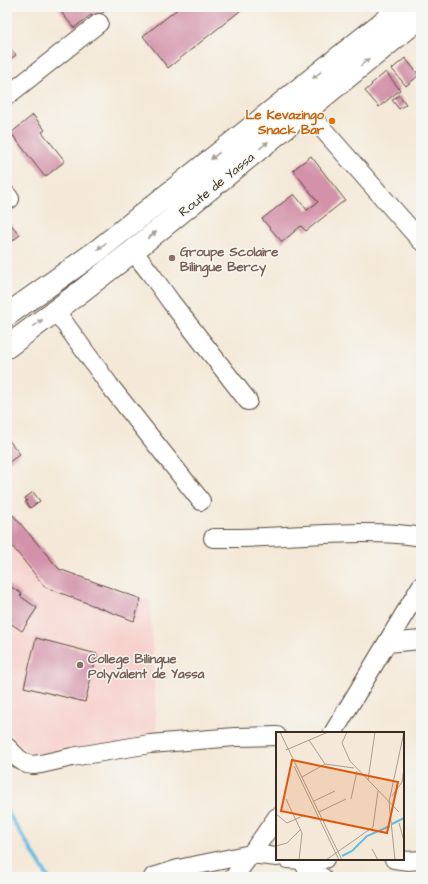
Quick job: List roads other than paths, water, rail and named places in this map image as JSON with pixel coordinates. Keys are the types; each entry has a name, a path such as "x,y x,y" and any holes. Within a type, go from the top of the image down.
{"main road":[{"name":"Route de Yassa","path":"7,315 97,251 402,7"},
{"name":"Route de Yassa","path":"7,346 133,251 421,17"},
{"path":"66,272 79,293"}],"street":[{"path":"7,96 99,23"},
{"path":"306,110 421,241"},
{"path":"133,251 248,401"},
{"path":"55,310 110,386 201,501"},
{"path":"213,538 257,538 345,533 386,533 421,537"},
{"path":"334,732 421,586"},
{"path":"387,643 421,640"},
{"path":"7,747 19,759 27,764 33,765 150,744 235,736 276,736"},
{"path":"234,877 276,818"},
{"path":"153,877 178,869 251,854 276,857"},
{"path":"294,860 309,871 322,877"},
{"path":"401,860 421,860"}],"waterway":[{"path":"7,811 48,877"}],"place":[{"name":"Le Kevazingo Snack Bar","path":"332,121"},
{"name":"Groupe Scolaire Bilingue Bercy","path":"172,258"},
{"name":"College Bilingue Polyvalent de Yassa","path":"80,665"}]}
